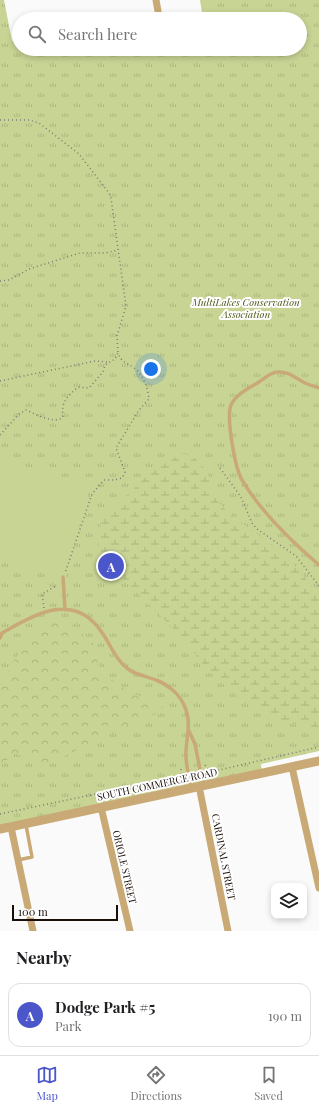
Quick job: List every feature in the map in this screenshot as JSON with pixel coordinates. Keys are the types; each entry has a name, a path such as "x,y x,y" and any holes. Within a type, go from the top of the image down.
{"street":[{"path":"156,0 158,11"},
{"name":"SOUTH COMMERCE ROAD","path":"0,829 319,762"},
{"path":"292,767 319,888"},
{"name":"CARDINAL STREET","path":"198,787 228,931"},
{"name":"ORIOLE STREET","path":"101,808 130,931"},
{"path":"11,827 33,931"}],"lane":[{"path":"319,388 305,383 289,373 276,372 241,393 231,405 230,417 232,447 241,478 255,499 270,517 306,554 319,565"},
{"path":"63,577 64,610"},
{"path":"0,638 2,633 33,616 44,612 56,610 78,612 93,621 123,665 137,674 157,680 172,690 184,704 188,718 189,731 186,752 198,787"},
{"path":"189,731 195,744 198,787"},
{"path":"18,860 32,857 25,824"}],"path":[{"path":"0,120 34,121 39,123 79,154 109,193 111,198 126,306 117,336 118,353 121,360 141,373 149,399 139,410 116,448 126,472 122,478 103,481 93,492 63,577"},
{"path":"0,281 9,280 29,269 76,253 106,253 118,250"},
{"path":"0,435 19,414 26,410 42,417 57,421 61,419 63,417 63,402 67,397 78,386 89,388 103,372 105,365 115,359 118,353"},
{"path":"0,381 95,361 108,363"},
{"path":"220,468 241,497 252,523 257,529 296,556 319,586"},
{"path":"44,612 42,594 54,587 64,588"},
{"path":"206,773 319,747"},
{"path":"0,814 115,790 128,790 183,778"}],"green space":[{"name":"MultiLakes Conservation Association","path":"0,0 4,0 12,41 12,56 307,56 307,12 202,12 200,0 319,0 319,751 261,764 262,772 0,826"},
{"path":"182,453 195,458 208,473 213,495 227,512 287,556 319,595 319,725 314,727 278,720 236,696 206,668 181,636 99,554 97,535 104,517 150,473"},
{"path":"0,461 90,485 66,578 0,560"},
{"path":"61,621 76,627 93,643 100,671 128,691 167,709 98,739 44,767 15,753 0,766 0,689 12,663 37,628"}],"place":[{"name":"Dodge Park #5","path":"111,566"}]}
